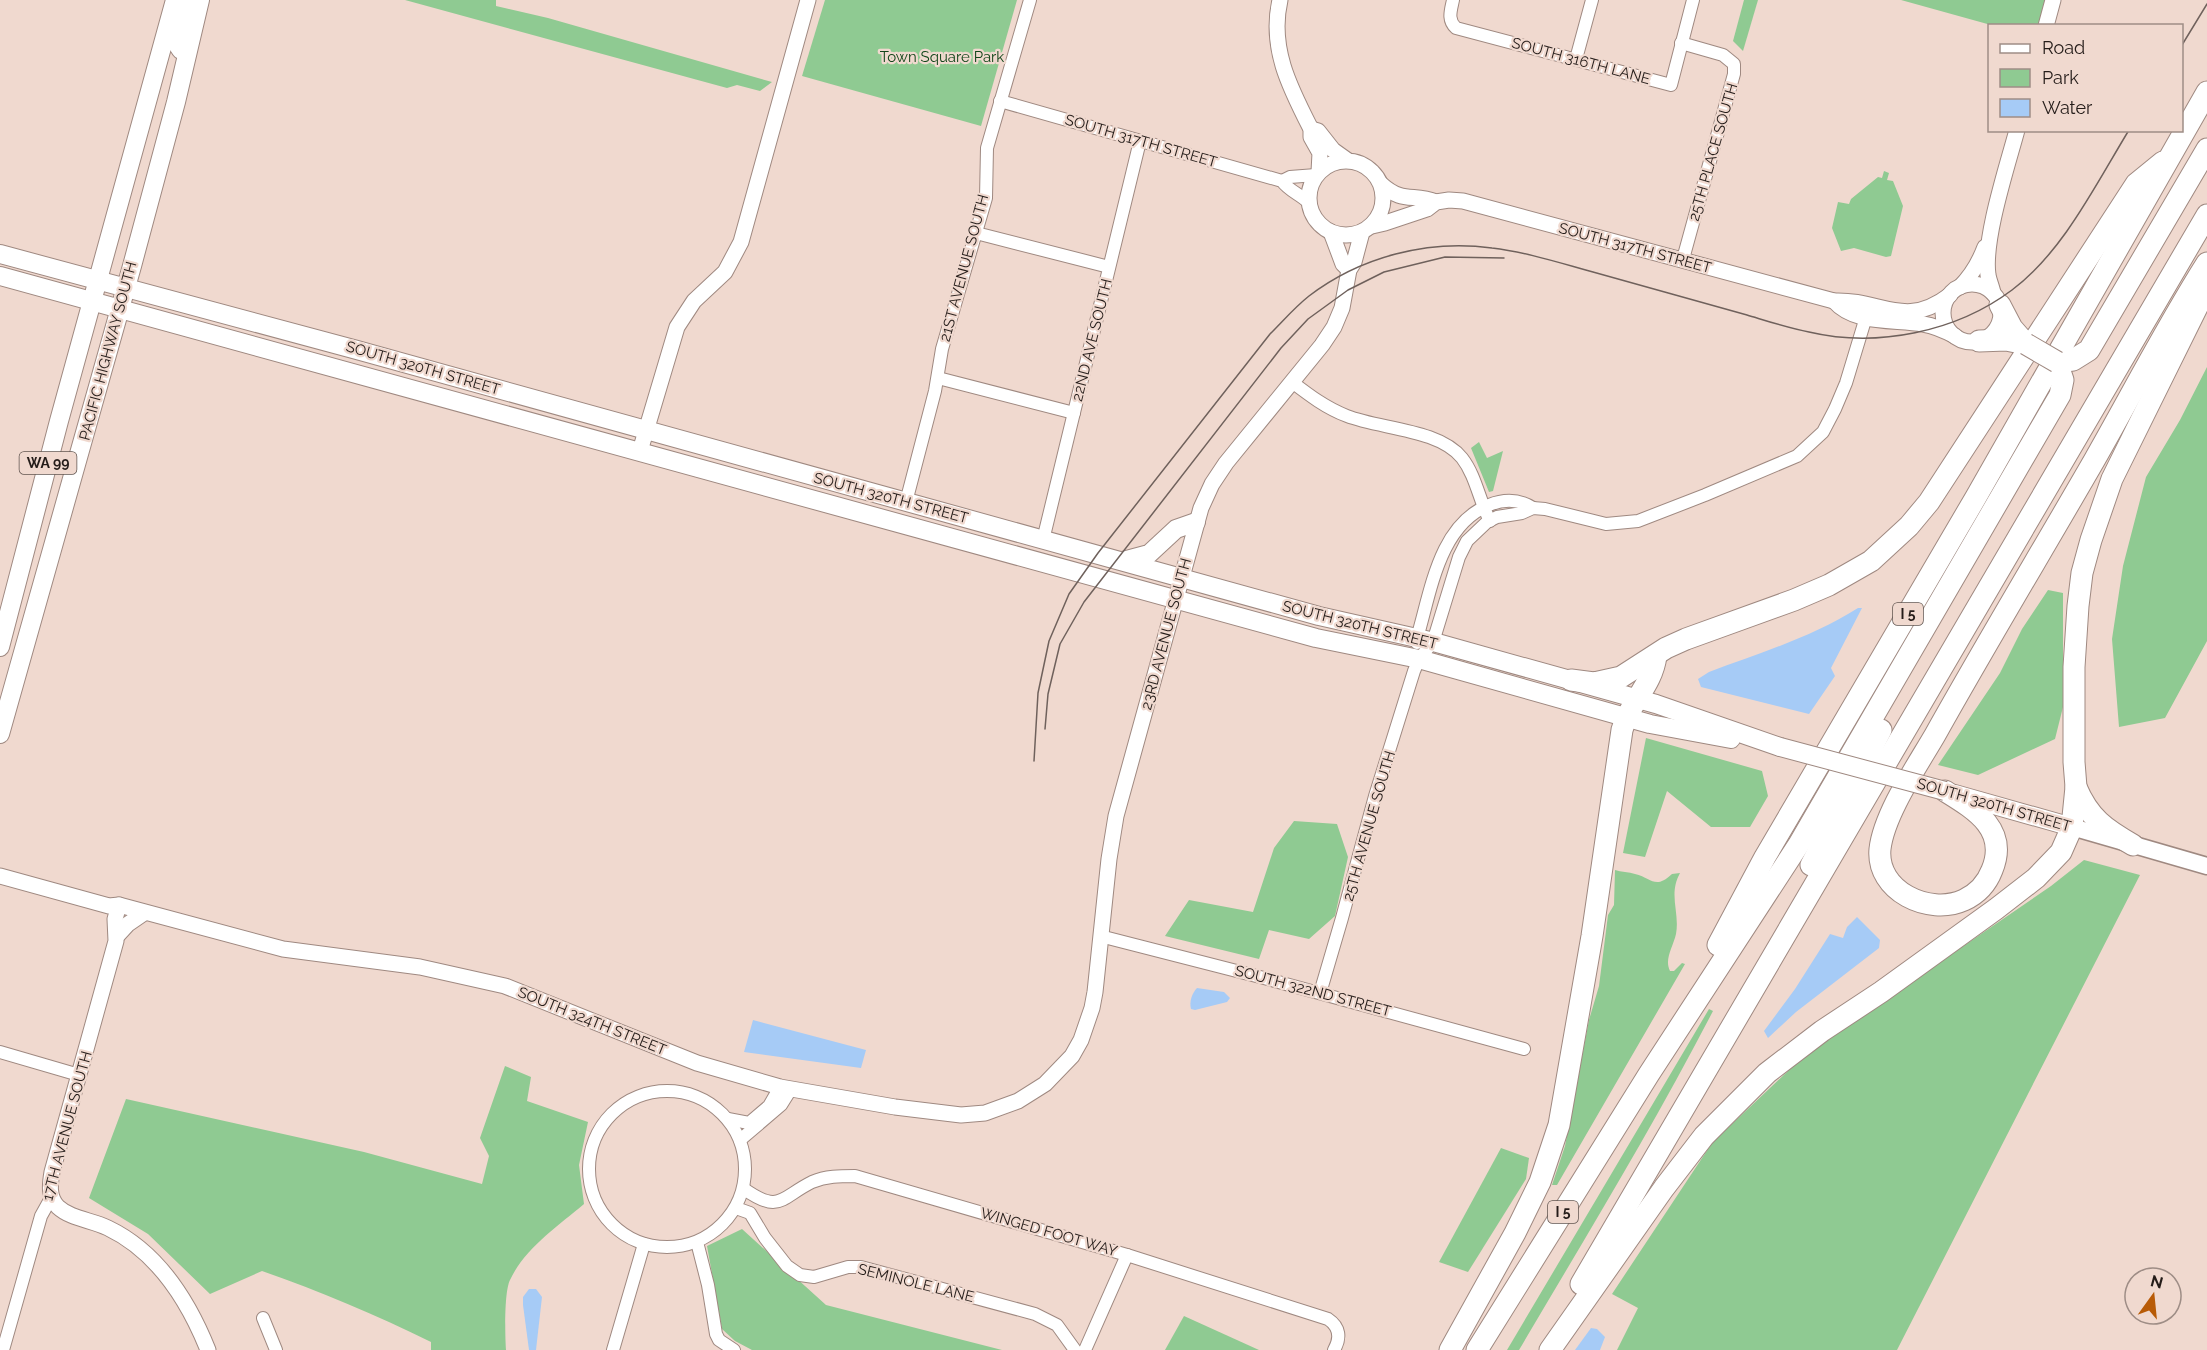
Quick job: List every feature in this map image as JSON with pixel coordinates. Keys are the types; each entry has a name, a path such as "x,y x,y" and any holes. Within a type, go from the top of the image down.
{"highway":[{"name":"I 5","path":"1477,1350 1649,1074 1766,857 1982,486 2207,92"},
{"path":"2114,320 2207,149"},
{"path":"1571,680 1594,683 1621,677 1666,648 1686,639 1829,585 1863,566 1894,541 1929,502 2136,184 2171,156"},
{"path":"1704,1073 1895,704 2047,432 2063,387 2064,366 2089,350 2114,320 2207,174"},
{"path":"1543,1350 2207,215"},
{"path":"1945,791 1971,807 1987,822 1993,832 1997,851 1989,877 1978,890 1965,900 1939,904 1916,900 1904,895 1897,891 1886,877 1880,857 1886,824 2207,264"},
{"path":"1550,1350 1664,1188 1704,1136 1767,1073 1822,1031 1950,943 2036,878 2061,852 2072,826 2076,787 2074,762 2075,632 2082,573 2102,503 2112,479 2207,287"},
{"path":"1997,299 2014,337 2064,366"},
{"path":"1979,341 2014,337"},
{"path":"1649,1074 1799,843 2047,432"},
{"path":"1450,1350 1535,1192 1559,1125 1572,1057 1626,716 1639,700 1654,671 1656,656"},
{"path":"2076,787 2083,804 2092,815 2106,829 2133,845"}],"main road":[{"name":"PACIFIC HIGHWAY SOUTH","path":"0,647 97,280 175,0"},
{"path":"186,0 177,44 181,50 187,52"},
{"name":"PACIFIC HIGHWAY SOUTH","path":"0,734 80,456 176,102 200,0"},
{"name":"SOUTH 320TH STREET","path":"0,254 1319,616 1425,640 1571,680 1780,747 2072,826 2207,866"},
{"name":"SOUTH 320TH STREET","path":"0,276 1316,638 1419,659 1673,729 1780,747"},
{"path":"396,384 397,379 404,375 448,387 480,384"},
{"path":"808,497 835,495 895,511 902,508 906,502"},
{"path":"913,526 916,521 924,518 986,534 1019,533"},
{"path":"1121,561 1149,554 1176,529 1196,522"},
{"path":"14,683 13,658 39,548 30,537"}],"street":[{"path":"640,451 677,327 694,301 725,272 741,242 808,0"},
{"name":"21ST AVENUE SOUTH","path":"906,502 938,378 942,349 986,198 987,148 1030,0"},
{"path":"1280,0 1276,30 1281,62 1311,129 1311,137 1320,153 1317,173 1309,191 1311,211 1318,224 1331,232 1341,235 1367,229"},
{"name":"SOUTH 316TH LANE","path":"1454,0 1450,14 1456,28 1671,85 1682,43"},
{"path":"1576,59 1592,0"},
{"path":"1682,43 1693,0"},
{"path":"2047,24 2053,0"},
{"name":"25TH PLACE SOUTH","path":"1682,43 1713,52 1734,64 1734,74 1683,259"},
{"name":"SOUTH 317TH STREET","path":"1000,101 1282,181 1286,187 1309,203"},
{"path":"1311,129 1318,130 1333,150 1347,160 1361,163 1373,172 1381,184 1383,193 1382,211 1367,229 1349,270 1343,264 1331,232"},
{"path":"1992,229 1988,276 1997,299 1999,323 1988,337 1971,342 1954,336 1944,321 1945,302 1970,277 1980,262 1992,229 2016,132"},
{"name":"22ND AVE SOUTH","path":"1043,540 1140,141"},
{"path":"1317,173 1330,164 1347,160"},
{"name":"SOUTH 317TH STREET","path":"1282,181 1290,177 1317,173"},
{"name":"SOUTH 317TH STREET","path":"1381,184 1400,197 1425,198 1436,202 1462,201 1834,301 1848,300 1881,309 1920,312 1936,305 1955,291"},
{"name":"SOUTH 317TH STREET","path":"1367,229 1427,209 1436,202"},
{"path":"976,233 1109,267"},
{"name":"23RD AVENUE SOUTH","path":"1057,1074 1082,1040 1087,1024 1095,992 1108,859 1116,816 1177,600 1196,522 1206,495 1219,472 1334,327 1346,298 1349,270"},
{"path":"1955,291 1978,285 1997,299"},
{"name":"SOUTH 317TH STREET","path":"1834,301 1842,310 1885,321 1925,324 1954,336"},
{"path":"1425,640 1445,547 1458,526 1473,512 1496,502 1523,502 1533,508 1598,523 1626,524 1653,516 1797,456 1823,432 1835,409 1846,384 1866,317"},
{"path":"938,378 1074,413"},
{"path":"1292,382 1327,407 1347,416 1430,438 1448,446 1460,455 1468,467 1490,520"},
{"path":"1419,659 1467,541 1490,520 1509,514 1522,513 1533,508"},
{"name":"25TH AVENUE SOUTH","path":"1320,993 1375,796 1419,659"},
{"name":"SOUTH 324TH STREET","path":"0,867 110,898 119,905 144,913 283,949 420,967 505,986 697,1064 785,1088 894,1107 969,1114 999,1110 1036,1091 1057,1074"},
{"name":"SOUTH 324TH STREET","path":"0,876 109,906 119,905"},
{"name":"17TH AVENUE SOUTH","path":"3,1350 41,1216 51,1198 52,1172 117,936 115,919 119,905"},
{"path":"117,936 128,924 144,913"},
{"name":"SOUTH 322ND STREET","path":"1100,936 1524,1049"},
{"path":"0,1052 80,1075"},
{"path":"728,1119 749,1123 785,1088"},
{"path":"740,1140 782,1105 785,1088"},
{"path":"676,1091 705,1100 728,1119 740,1140 746,1162 744,1189 736,1208 719,1229 697,1242 668,1248 644,1244 620,1232 609,1221 599,1208 590,1185 589,1168 596,1137 616,1110 641,1095 676,1091"},
{"name":"WINGED FOOT WAY","path":"719,1229 772,1202 792,1196 811,1183 825,1178 855,1176 1127,1255 1328,1319 1338,1330 1336,1347"},
{"path":"744,1189 759,1200 772,1202"},
{"path":"51,1198 64,1211 104,1225 121,1235 159,1266 180,1294 208,1350"},
{"path":"736,1208 750,1213"},
{"name":"SEMINOLE LANE","path":"750,1213 765,1238 787,1266 800,1275 814,1277 848,1267 861,1267 1024,1311 1057,1325 1075,1350"},
{"path":"697,1242 708,1285 716,1334 719,1340 734,1350"},
{"path":"613,1350 644,1244"},
{"path":"1085,1350 1127,1255"},
{"path":"263,1318 276,1350"}],"green space":[{"path":"405,0 496,0 496,6 548,18 772,82 760,91 737,85 727,88"},
{"name":"Town Square Park","path":"825,0 1017,0 981,126 802,76"},
{"path":"1744,0 1758,0 1743,51 1733,41"},
{"path":"1901,0 2053,0 2047,24 1988,24"},
{"path":"1884,171 1889,173 1887,180 1893,181 1903,206 1891,256 1886,257 1854,248 1841,251 1832,228 1838,202 1849,204 1851,199 1878,177 1882,178"},
{"path":"2207,367 2207,641 2165,718 2119,727 2112,639 2123,566 2146,477 2180,420"},
{"path":"1479,442 1487,458 1503,451 1493,491 1489,492 1471,448"},
{"path":"2048,590 2063,593 2063,707 2055,739 1978,775 1938,765 2000,673 2022,629"},
{"path":"1646,738 1762,771 1768,796 1750,827 1711,827 1667,791 1645,857 1623,853"},
{"path":"1294,821 1337,824 1348,857 1335,916 1309,939 1269,930 1259,959 1165,936 1189,900 1253,912 1274,848"},
{"path":"2084,860 2140,875 1897,1350 1617,1350 1638,1308 1612,1294 1712,1143 1806,1054 2051,886"},
{"path":"1615,870 1635,874 1654,882 1680,873 1675,889 1676,934 1668,966 1670,971 1674,971 1682,963 1685,964 1557,1185 1552,1185 1565,1146 1589,1020 1599,986 1608,915 1614,905"},
{"path":"1709,1009 1713,1011 1690,1054 1643,1140 1569,1266 1519,1350 1507,1350"},
{"path":"505,1066 531,1077 527,1101 588,1122 579,1165 584,1204 533,1248 516,1268 508,1286 506,1350 431,1350 431,1342 410,1332 326,1295 262,1271 210,1294 148,1234 89,1198 126,1099 364,1152 482,1184 489,1156 480,1138"},
{"path":"1501,1148 1529,1158 1526,1179 1468,1272 1439,1262"},
{"path":"742,1229 826,1305 1002,1350 752,1350 735,1341 722,1329 707,1246"},
{"path":"1184,1316 1259,1350 1165,1350"}],"water":[{"path":"1862,608 1831,668 1835,676 1809,714 1701,687 1698,679 1709,672 1804,636"},
{"path":"1857,917 1880,940 1879,948 1796,1012 1768,1038 1764,1031 1795,989 1830,934 1843,938 1847,927"},
{"path":"1197,988 1224,992 1230,998 1227,1002 1191,1009 1191,998"},
{"path":"753,1020 866,1050 861,1068 744,1052"},
{"path":"529,1289 536,1289 542,1297 536,1350 529,1350 523,1305 523,1297"},
{"path":"1591,1328 1597,1329 1605,1337 1600,1350 1575,1350"}],"tram line":[{"path":"2183,43 2207,4"},
{"path":"1034,761 1038,693 1049,641 1069,594 1098,553 1270,334 1304,300 1329,282 1372,261 1396,254 1444,246 1468,246 1505,250 1543,258 1809,332 1835,337 1862,338 1915,333 1966,317 1990,305 2030,274 2063,237 2128,132"},
{"path":"1045,729 1048,694 1060,644 1084,602 1281,348 1308,319 1348,290 1384,272 1445,257 1504,258"}]}
